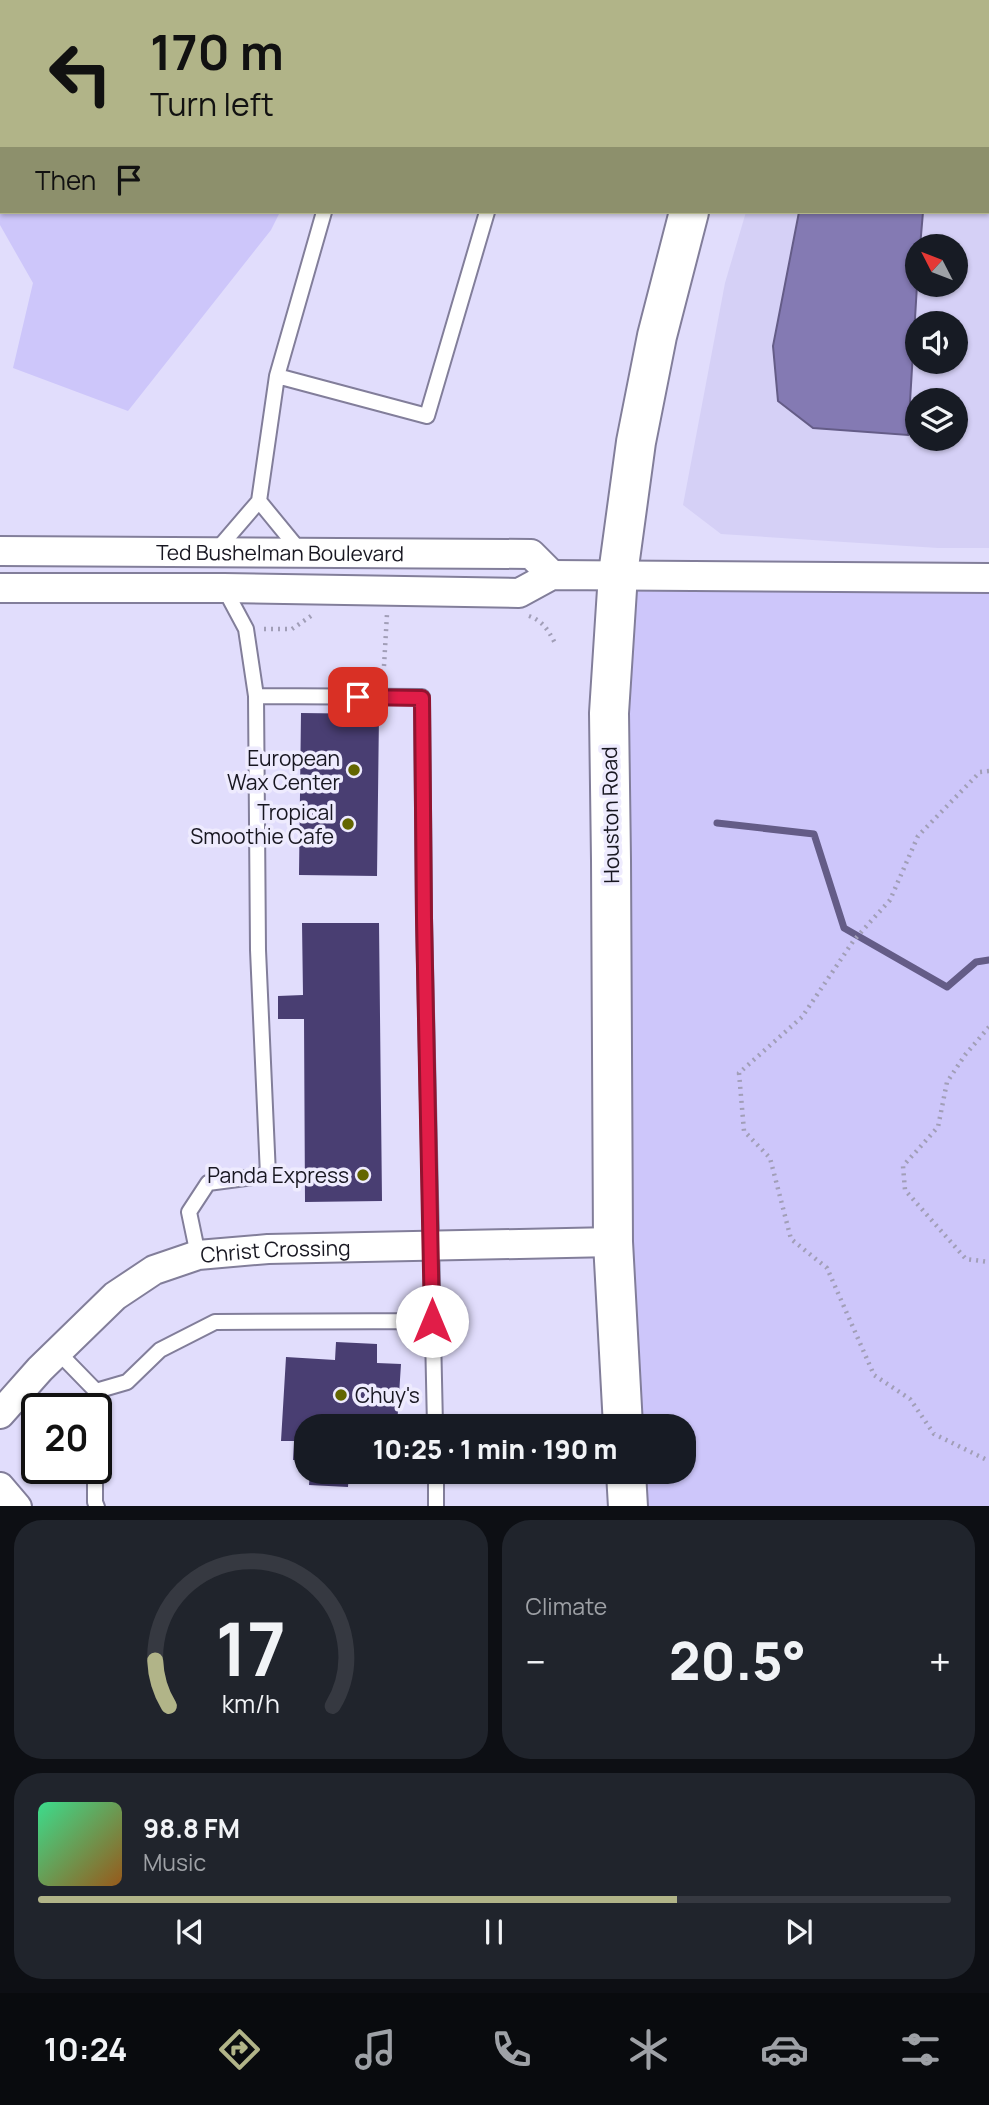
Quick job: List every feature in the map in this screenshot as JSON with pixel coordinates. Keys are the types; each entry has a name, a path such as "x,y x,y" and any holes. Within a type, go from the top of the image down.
{"main road":[{"name":"Houston Road","path":"622,1414 613,1242 609,713 618,574 636,442 657,336 688,214"},
{"path":"627,1484 628,1506"}],"street":[{"name":"Ted Bushelman Boulevard","path":"0,551 531,554 552,575"},
{"name":"Ted Bushelman Boulevard","path":"0,588 223,588 519,593 552,575 989,578"},
{"name":"Christ Crossing","path":"0,1414 115,1296 154,1270 198,1255 268,1249 613,1242"},
{"path":"0,1487 16,1506"}],"lane":[{"path":"215,552 259,501 276,376 323,214"},
{"path":"276,376 427,416 486,214"},
{"path":"259,501 302,553"},
{"path":"198,1255 189,1212 208,1183 268,1175 258,950 256,696 246,629 223,588"},
{"path":"256,696 422,698 435,1414"},
{"path":"58,1352 96,1391 127,1382 160,1350 215,1322 432,1321"},
{"path":"95,1484 97,1506"},
{"path":"436,1484 436,1506"}],"path":[{"path":"384,666 387,613"},
{"path":"989,771 980,772 918,836 890,900 854,940 803,1017 739,1073 744,1131 770,1158 791,1239 827,1268 874,1375 910,1399 934,1434 989,1461"},
{"path":"989,1027 947,1082 938,1127 904,1166 905,1190 966,1259 989,1262"}],"shaded area":[{"path":"0,214 279,214 271,230 128,411 13,368 33,283 0,225"},
{"path":"745,214 989,214 989,548 938,548 721,534 683,505 725,283"},
{"path":"799,214 923,214 921,234 905,234 905,298 916,298 915,311 905,311 905,374 912,374 911,388 905,388 905,435 813,428 778,401 773,346"},
{"path":"618,574 989,578 989,1506 628,1506 627,1484 696,1484 696,1414 623,1414"}],"building":[{"path":"301,713 379,714 377,876 299,875"},
{"path":"302,923 379,923 382,1201 305,1202 304,1019 278,1019 278,996 303,995"},
{"name":"Chuy's","path":"336,1342 377,1344 377,1363 401,1364 398,1414 294,1414 294,1441 281,1441 286,1357 335,1360"},
{"path":"309,1484 348,1484 348,1487"}],"waterway":[{"path":"717,823 814,834 844,928 947,987 976,962 989,960"}],"place":[{"name":"European Wax Center","path":"354,770"},
{"name":"Tropical Smoothie Cafe","path":"348,824"},
{"name":"Panda Express","path":"363,1175"},
{"name":"Chuy's","path":"341,1395"}],"route":[{"path":"358,697 422,698 432,1321"}]}
